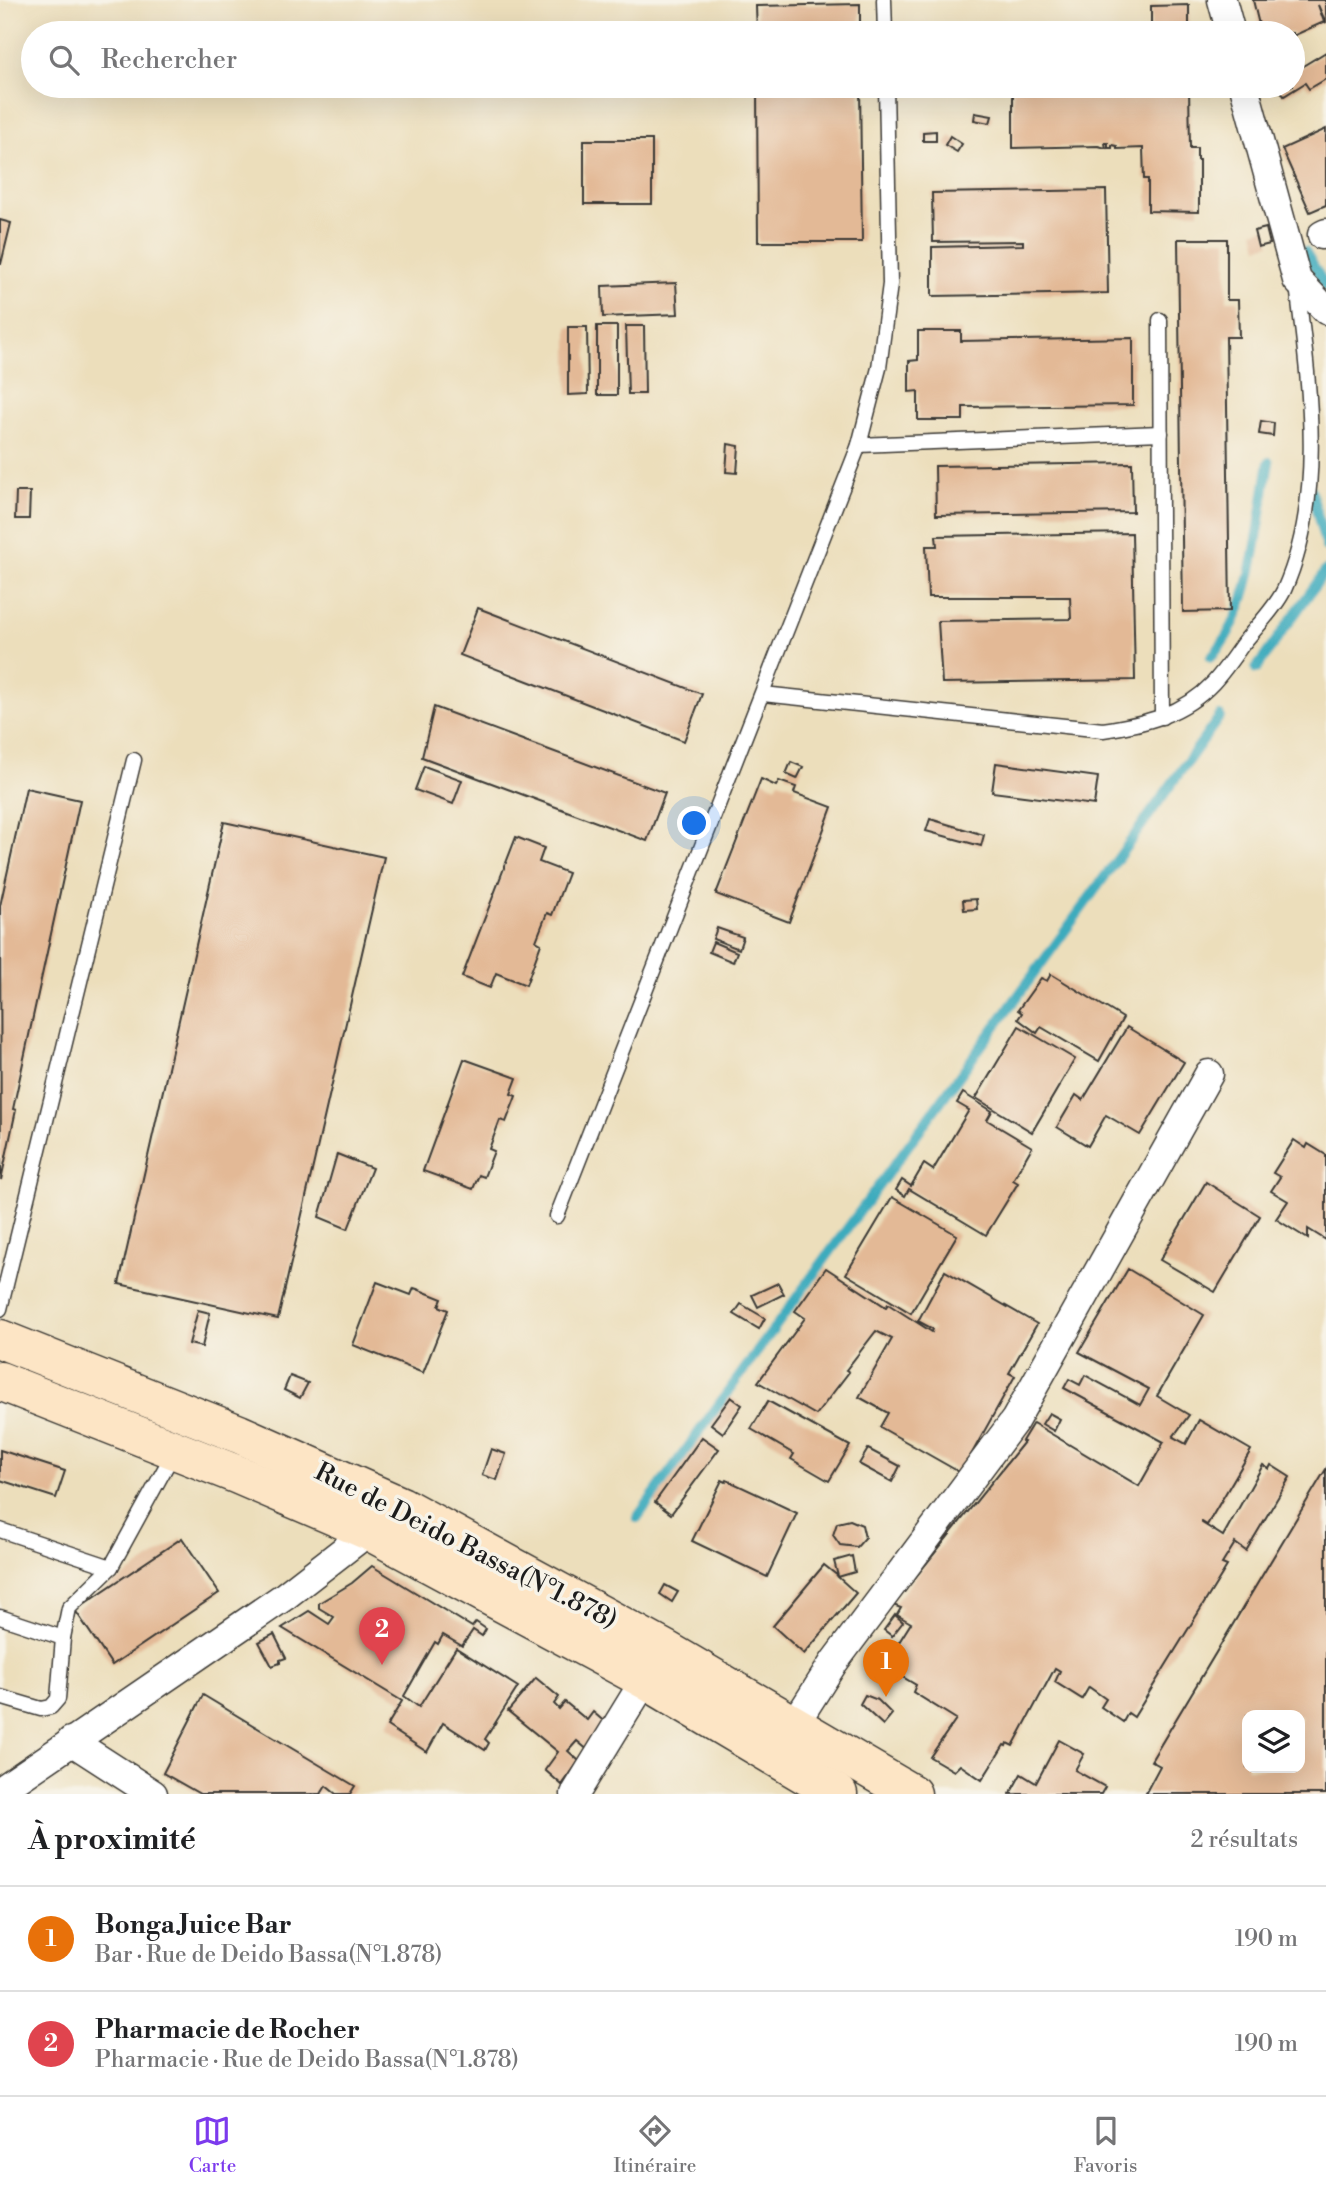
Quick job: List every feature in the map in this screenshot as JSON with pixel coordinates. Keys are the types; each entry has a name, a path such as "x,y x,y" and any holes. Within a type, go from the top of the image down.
{"main road":[{"name":"Rue de Deido Bassa(N°1.878)","path":"0,1339 239,1434 401,1506 655,1664 794,1725 912,1794"},
{"path":"0,1381 174,1452 236,1474 369,1531 655,1664 838,1794"}],"street":[{"path":"1222,0 1228,21"},
{"path":"1247,98 1297,280 1326,310"},
{"path":"794,1725 834,1662 1015,1420 1209,1074"},
{"path":"0,1791 285,1596 369,1531"},
{"path":"575,1794 655,1664"},
{"path":"71,1741 153,1794"}],"lane":[{"path":"884,0 885,21"},
{"path":"557,1216 859,445 879,369 890,284 886,98"},
{"path":"763,694 1103,730 1140,724 1184,707 1212,684 1283,592 1303,536 1310,473 1311,427 1310,392 1297,280"},
{"path":"1160,320 1162,717"},
{"path":"859,445 1161,433"},
{"path":"0,1309 134,760"},
{"path":"0,1697 41,1709 51,1707 58,1699 62,1638 69,1608 111,1567 174,1452"},
{"path":"0,1530 111,1567"},
{"path":"0,1617 62,1638"}],"building":[{"path":"1253,0 1326,0 1326,23 1318,5 1324,22 1305,31 1305,21 1258,21"},
{"path":"860,4 860,21 757,21 756,6"},
{"path":"1189,5 1189,21 1151,21 1151,6"},
{"path":"1326,52 1326,79 1309,89 1305,83 1305,65"},
{"path":"757,98 860,98 862,242 758,242"},
{"path":"1013,98 1189,98 1190,148 1197,148 1199,160 1199,212 1148,211 1148,179 1144,179 1143,148 1117,149 1117,146 1112,145 1112,148 1108,148 1108,143 1105,143 1106,148 1013,148"},
{"path":"975,113 992,116 990,123 974,120"},
{"path":"1326,129 1326,205 1310,212 1282,149"},
{"path":"936,131 936,141 923,141 923,132"},
{"path":"950,136 962,144 957,152 945,145"},
{"path":"584,140 652,140 652,204 584,204"},
{"path":"1106,190 1108,293 932,296 932,247 1023,245 1023,241 933,242 932,193"},
{"path":"0,220 11,223 1,264 0,264"},
{"path":"1266,228 1270,244 1258,247 1254,231"},
{"path":"1178,239 1227,239 1227,300 1238,300 1239,337 1226,337 1230,611 1183,612"},
{"path":"676,283 678,314 603,317 602,286"},
{"path":"597,326 617,326 617,395 597,395"},
{"path":"626,326 644,326 645,394 628,394"},
{"path":"568,327 587,327 588,394 568,395"},
{"path":"918,331 961,331 961,341 1133,338 1133,405 963,407 963,420 918,420 918,391 909,392 909,361 918,360"},
{"path":"1261,421 1274,423 1273,436 1259,434"},
{"path":"728,444 739,446 737,473 726,472"},
{"path":"1132,463 1133,512 936,515 935,466"},
{"path":"16,492 30,492 29,519 15,519"},
{"path":"1132,533 1135,680 942,683 938,621 1071,619 1070,597 928,597 926,546 937,546 936,536"},
{"path":"478,608 702,694 684,741 460,655"},
{"path":"434,707 665,793 647,841 422,757"},
{"path":"791,762 803,767 797,779 786,774"},
{"path":"996,763 1098,777 1094,805 992,792"},
{"path":"424,766 462,780 453,804 415,790"},
{"path":"761,779 776,786 779,781 796,787 794,793 832,807 789,922 716,894"},
{"path":"26,788 80,800 13,1109 16,1110 1,1180 0,906"},
{"path":"930,819 984,835 981,846 926,831"},
{"path":"224,822 384,857 278,1319 119,1284"},
{"path":"516,837 544,848 539,862 568,873 552,915 547,913 536,941 541,944 526,985 496,973 490,988 462,977"},
{"path":"976,899 977,909 964,910 963,900"},
{"path":"717,928 743,937 739,949 713,939"},
{"path":"713,942 737,952 733,962 709,952"},
{"path":"1051,974 1123,1018 1099,1061 1041,1027 1037,1033 1018,1019 1022,1013 1018,1010 1041,978 1047,981"},
{"path":"1019,1026 1075,1059 1032,1132 976,1098"},
{"path":"1127,1027 1184,1062 1140,1135 1106,1115 1088,1146 1057,1127 1076,1095 1083,1100"},
{"path":"464,1059 517,1078 511,1094 516,1096 506,1122 500,1120 489,1149 494,1151 484,1177 479,1175 473,1189 423,1171"},
{"path":"963,1093 992,1111 987,1120 1032,1147 1013,1180 1018,1183 986,1235 909,1189 905,1196 896,1190 902,1180 911,1186 924,1164 933,1170 969,1110 957,1103"},
{"path":"1294,1140 1306,1148 1308,1144 1326,1155 1326,1240 1308,1229 1308,1239 1276,1219 1288,1201 1271,1191 1280,1177 1273,1173"},
{"path":"337,1154 372,1168 348,1229 319,1217"},
{"path":"1206,1182 1260,1216 1215,1292 1160,1260"},
{"path":"892,1197 957,1235 911,1313 846,1274"},
{"path":"826,1268 886,1307 888,1304 932,1332 933,1329 918,1321 945,1271 1037,1324 1009,1373 1015,1376 961,1473 880,1427 888,1413 859,1397 892,1339 876,1331 816,1415 758,1382 805,1318 795,1311"},
{"path":"1128,1269 1204,1315 1157,1396 1189,1415 1173,1437 1186,1444 1199,1420 1251,1450 1207,1525 1202,1523 1223,1536 1263,1465 1269,1469 1271,1465 1290,1477 1246,1551 1235,1543 1222,1564 1227,1566 1134,1717 1128,1713 1123,1722 1101,1707 1106,1699 1089,1687 1082,1699 1055,1682 1060,1671 1055,1668 1013,1746 1007,1743 1004,1745 982,1780 960,1765 954,1771 930,1757 956,1719 913,1692 916,1685 884,1666 911,1623 897,1615 901,1608 893,1605 1024,1442 1022,1441 1033,1423 1139,1486 1164,1442 1064,1388 1069,1379 1080,1385 1085,1375 1140,1405 1149,1389 1079,1352"},
{"path":"377,1282 411,1295 414,1288 417,1289 442,1299 439,1306 448,1310 423,1373 353,1345"},
{"path":"778,1283 784,1294 758,1307 752,1295"},
{"path":"741,1304 765,1318 759,1329 734,1314"},
{"path":"198,1310 210,1313 202,1347 189,1344"},
{"path":"290,1376 308,1383 300,1398 284,1390"},
{"path":"731,1397 742,1405 723,1433 711,1424"},
{"path":"768,1401 850,1446 829,1481 791,1459 794,1454 751,1429"},
{"path":"1049,1413 1060,1419 1054,1431 1042,1424"},
{"path":"702,1437 719,1449 671,1514 655,1502"},
{"path":"491,1449 506,1454 497,1480 482,1475"},
{"path":"868,1449 900,1466 892,1482 859,1464"},
{"path":"0,1450 65,1471 56,1498 0,1480"},
{"path":"1326,1469 1326,1794 1145,1794 1160,1766 1151,1761"},
{"path":"722,1480 797,1513 767,1577 692,1541"},
{"path":"850,1520 862,1525 865,1538 857,1547 840,1545 833,1535 837,1523"},
{"path":"182,1538 219,1593 112,1665 75,1610"},
{"path":"852,1556 855,1572 838,1577 856,1593 804,1654 773,1626 824,1565 838,1576 834,1561"},
{"path":"372,1566 472,1627 476,1622 486,1629 482,1636 473,1630 462,1646 443,1635 438,1644 435,1642 404,1696 419,1707 456,1648 518,1687 485,1739 489,1743 485,1750 443,1723 427,1752 387,1726 402,1701 282,1628 309,1611 329,1624 334,1617 319,1608 319,1603 352,1583"},
{"path":"665,1585 678,1592 672,1602 660,1594"},
{"path":"895,1615 903,1622 892,1636 884,1630"},
{"path":"274,1634 286,1658 272,1666 259,1642"},
{"path":"536,1678 559,1697 554,1704 559,1709 565,1702 587,1720 593,1712 608,1725 589,1751 577,1741 568,1751 579,1761 562,1785 545,1770 558,1752 508,1711"},
{"path":"203,1695 355,1786 350,1794 336,1794 326,1786 321,1794 200,1794 163,1773"},
{"path":"865,1695 878,1700 892,1714 883,1725 860,1704"},
{"path":"1059,1740 1084,1754 1075,1770 1105,1787 1101,1794 1010,1794 1021,1774 1036,1783"}],"waterway":[{"path":"1305,251 1326,287"},
{"path":"1211,657 1237,616 1245,592 1257,539 1269,462"},
{"path":"1311,490 1326,547"},
{"path":"1256,669 1326,570"},
{"path":"637,1518 1220,716"}],"place":[{"name":"Pharmacie de Rocher","path":"382,1665"},
{"name":"Bonga Juice Bar","path":"886,1697"}]}
